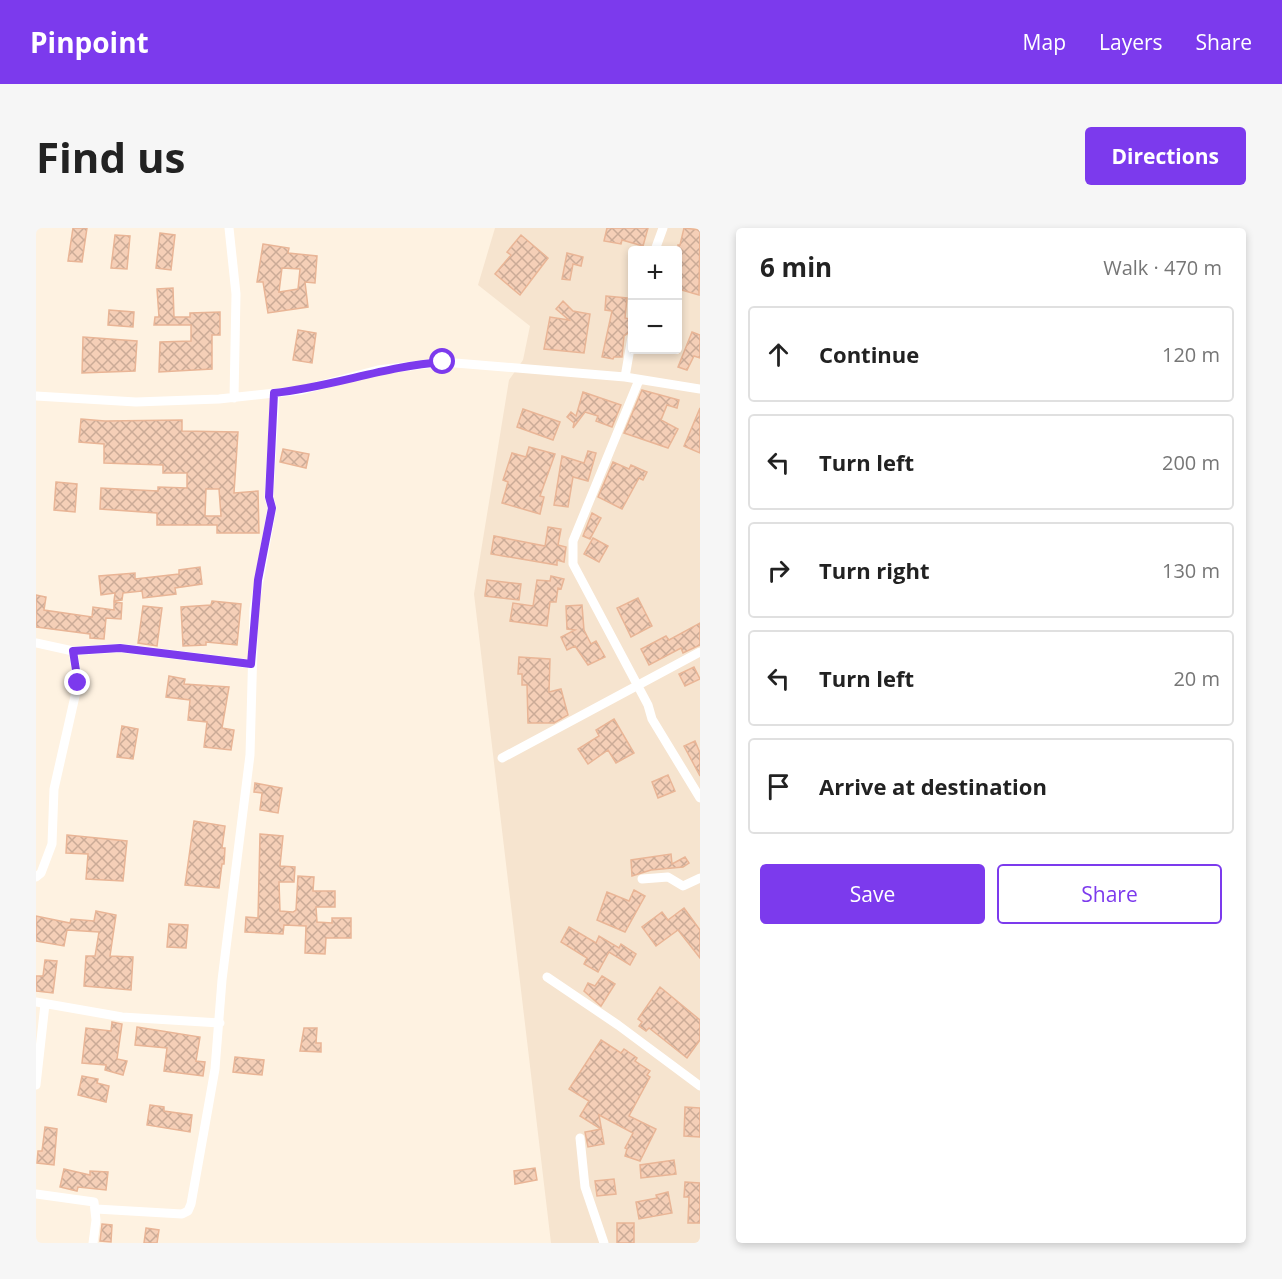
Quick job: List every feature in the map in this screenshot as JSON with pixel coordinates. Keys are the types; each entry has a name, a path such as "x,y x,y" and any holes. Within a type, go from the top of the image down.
{"street":[{"path":"229,228 236,294 234,398"},
{"path":"656,246 663,228"},
{"path":"625,377 630,354"},
{"path":"36,396 136,402 234,398 330,384 404,366 443,362 625,377 700,389"},
{"path":"639,380 573,541 573,564 638,685 652,719 700,798"},
{"path":"96,1209 182,1214 188,1211 216,1069 222,980 250,755 251,664 258,580 272,508 269,497 274,393"},
{"path":"36,643 73,651 120,648 251,664"},
{"path":"36,877 41,873 52,844 54,789 78,683 73,651"},
{"path":"502,758 700,652"},
{"path":"642,879 668,877 683,885 700,879"},
{"path":"547,977 618,1024 700,1086"},
{"path":"36,1085 41,1003 122,1017 220,1023"},
{"path":"580,1138 585,1187 604,1243"},
{"path":"36,1194 94,1202 96,1209 93,1243"}],"shaded area":[{"path":"495,228 700,228 700,1243 551,1243 474,594 509,380 523,360 530,326 478,285"}],"building":[{"path":"73,228 87,228 82,262 68,261"},
{"path":"607,228 648,228 643,246 622,240 621,244 604,241"},
{"path":"684,228 700,230 699,295 682,290 682,246 678,246"},
{"path":"160,233 175,235 171,270 156,268"},
{"path":"115,235 130,236 127,269 111,268"},
{"path":"521,235 548,258 520,295 495,274 511,255 507,252"},
{"path":"263,244 289,248 288,253 317,256 315,283 305,282 308,307 268,313 263,282 257,282","holes":["282,268 300,269 298,289 279,292"]},
{"path":"567,253 583,257 581,266 573,264 570,280 562,279"},
{"path":"173,288 174,317 190,317 190,313 220,312 220,335 212,335 212,369 159,372 160,342 191,341 191,325 154,325 155,317 159,317 157,289"},
{"path":"606,296 627,298 625,318 628,319 628,333 624,336 622,357 613,359 602,357 612,311 605,310"},
{"path":"563,301 573,311 590,314 584,353 544,349 550,317 569,320 556,309"},
{"path":"109,310 134,312 133,327 108,325"},
{"path":"298,330 316,333 312,363 293,360"},
{"path":"692,332 700,335 700,358 694,356 687,370 678,367"},
{"path":"83,337 137,341 135,371 82,373"},
{"path":"642,390 679,400 677,408 667,405 661,420 678,429 668,448 624,433"},
{"path":"583,392 621,405 612,427 596,421 598,416 585,412 573,428 574,423 567,417 571,412 576,416"},
{"path":"700,408 700,453 684,446"},
{"path":"523,409 560,422 553,440 517,427"},
{"path":"81,419 182,420 182,431 238,432 234,493 258,491 259,533 217,533 217,525 157,525 157,513 100,509 101,488 158,491 158,487 187,488 187,473 163,473 163,465 104,463 104,444 79,442","holes":["206,489 219,489 221,516 205,516"]},
{"path":"529,447 555,454 540,496 544,497 540,514 502,503 508,482 503,480 512,453 526,457"},
{"path":"283,449 309,454 306,468 280,462"},
{"path":"588,451 596,453 588,481 573,477 568,507 554,505 562,456 584,463"},
{"path":"613,462 629,469 631,465 647,472 643,480 639,478 622,509 598,497"},
{"path":"56,482 77,484 75,512 54,510"},
{"path":"592,513 601,518 590,539 583,536"},
{"path":"548,527 561,529 558,545 566,547 564,562 557,560 557,565 491,554 494,536 545,546"},
{"path":"593,538 608,546 599,562 584,554"},
{"path":"200,567 202,584 175,588 176,594 143,598 142,591 123,593 122,600 114,601 115,593 101,595 99,576 135,573 135,579 179,574 179,570"},
{"path":"551,576 564,579 561,589 558,588 556,602 550,602 547,626 510,621 513,603 533,606 537,580 550,581"},
{"path":"487,580 521,584 519,600 485,596"},
{"path":"36,595 46,597 44,610 92,617 93,607 114,610 114,602 122,603 121,619 106,618 104,639 90,638 90,634 36,627"},
{"path":"638,598 652,626 631,637 617,608"},
{"path":"212,601 241,604 237,645 206,642 206,645 183,646 181,607 211,605"},
{"path":"582,605 584,630 591,644 596,641 605,657 588,665 575,646 567,650 561,637 575,630 567,629 566,606"},
{"path":"143,606 162,608 157,646 138,643"},
{"path":"700,623 700,645 683,653 681,648 649,665 641,649 666,636 669,640"},
{"path":"519,657 550,659 549,692 561,689 568,715 554,723 528,723 527,685 522,685 522,674 518,674"},
{"path":"694,667 700,679 685,686 679,674"},
{"path":"169,676 185,679 184,684 229,687 222,728 234,730 231,750 204,747 207,722 188,720 190,700 166,697"},
{"path":"614,719 634,753 616,763 608,750 588,764 578,749 599,736 596,730"},
{"path":"122,726 138,729 133,759 117,757"},
{"path":"695,741 700,753 700,776 684,746"},
{"path":"668,775 675,791 658,798 652,782"},
{"path":"255,783 282,788 278,813 260,810 262,793 254,792"},
{"path":"194,821 225,826 222,848 225,848 224,864 222,864 219,888 185,885"},
{"path":"260,834 283,836 280,866 295,867 294,882 279,882 280,911 293,912 296,910 298,876 314,877 313,891 335,891 335,907 316,907 317,922 332,923 332,918 351,918 351,938 326,938 325,954 305,953 306,926 284,925 283,934 245,932 246,917 258,918"},
{"path":"67,835 127,841 123,881 86,879 88,854 66,853"},
{"path":"671,854 672,864 685,857 689,863 683,867 651,870 632,876 631,860"},
{"path":"634,890 645,896 625,932 597,920 607,892 629,901"},
{"path":"684,908 700,930 700,958 678,930 656,946 642,927 662,912 668,920"},
{"path":"96,911 116,915 110,956 133,957 131,990 84,986 86,956 95,956 99,932 67,930 64,946 36,941 36,916 70,923 71,919 94,921"},
{"path":"169,924 188,925 186,948 167,947"},
{"path":"569,927 596,943 599,936 619,948 621,944 636,954 630,965 609,952 598,972 584,964 587,958 561,942"},
{"path":"45,960 57,961 53,993 36,991 36,976 43,976"},
{"path":"602,976 615,984 601,1006 584,991 588,983 595,986"},
{"path":"660,987 700,1020 700,1040 687,1058 649,1028 646,1031 639,1026 642,1022 638,1019"},
{"path":"112,1022 122,1024 117,1059 127,1061 123,1075 105,1070 106,1065 82,1063 86,1028 111,1031"},
{"path":"137,1027 200,1037 196,1061 205,1062 203,1076 164,1071 167,1048 135,1045"},
{"path":"304,1028 317,1028 316,1043 321,1043 321,1052 300,1051"},
{"path":"601,1040 621,1053 624,1049 637,1058 635,1061 650,1071 647,1075 650,1077 629,1116 656,1129 640,1161 625,1156 627,1149 625,1148 633,1133 599,1115 604,1144 588,1147 585,1132 601,1129 580,1116 589,1101 569,1089"},
{"path":"235,1057 264,1060 262,1075 233,1072"},
{"path":"82,1076 98,1079 97,1083 109,1086 106,1102 78,1095"},
{"path":"150,1105 164,1107 164,1111 192,1115 190,1132 147,1125"},
{"path":"685,1107 700,1108 700,1137 684,1136"},
{"path":"45,1127 57,1129 54,1165 37,1163 38,1151 42,1151"},
{"path":"674,1160 676,1174 641,1178 640,1165"},
{"path":"535,1168 537,1180 515,1184 514,1171"},
{"path":"64,1169 90,1175 90,1171 108,1172 106,1190 78,1187 77,1191 60,1187"},
{"path":"614,1179 616,1194 597,1196 595,1181"},
{"path":"685,1182 700,1183 700,1223 688,1223 689,1197 684,1197"},
{"path":"668,1192 672,1213 639,1219 636,1202 657,1198 656,1195"},
{"path":"617,1223 634,1223 634,1243 617,1243"},
{"path":"102,1224 112,1225 111,1242 100,1241"},
{"path":"146,1228 159,1230 157,1243 144,1243"}],"route":[{"path":"78,683 73,651 120,648 251,664 254,609 272,508 269,497 274,393 330,384 378,370 443,362"}]}
